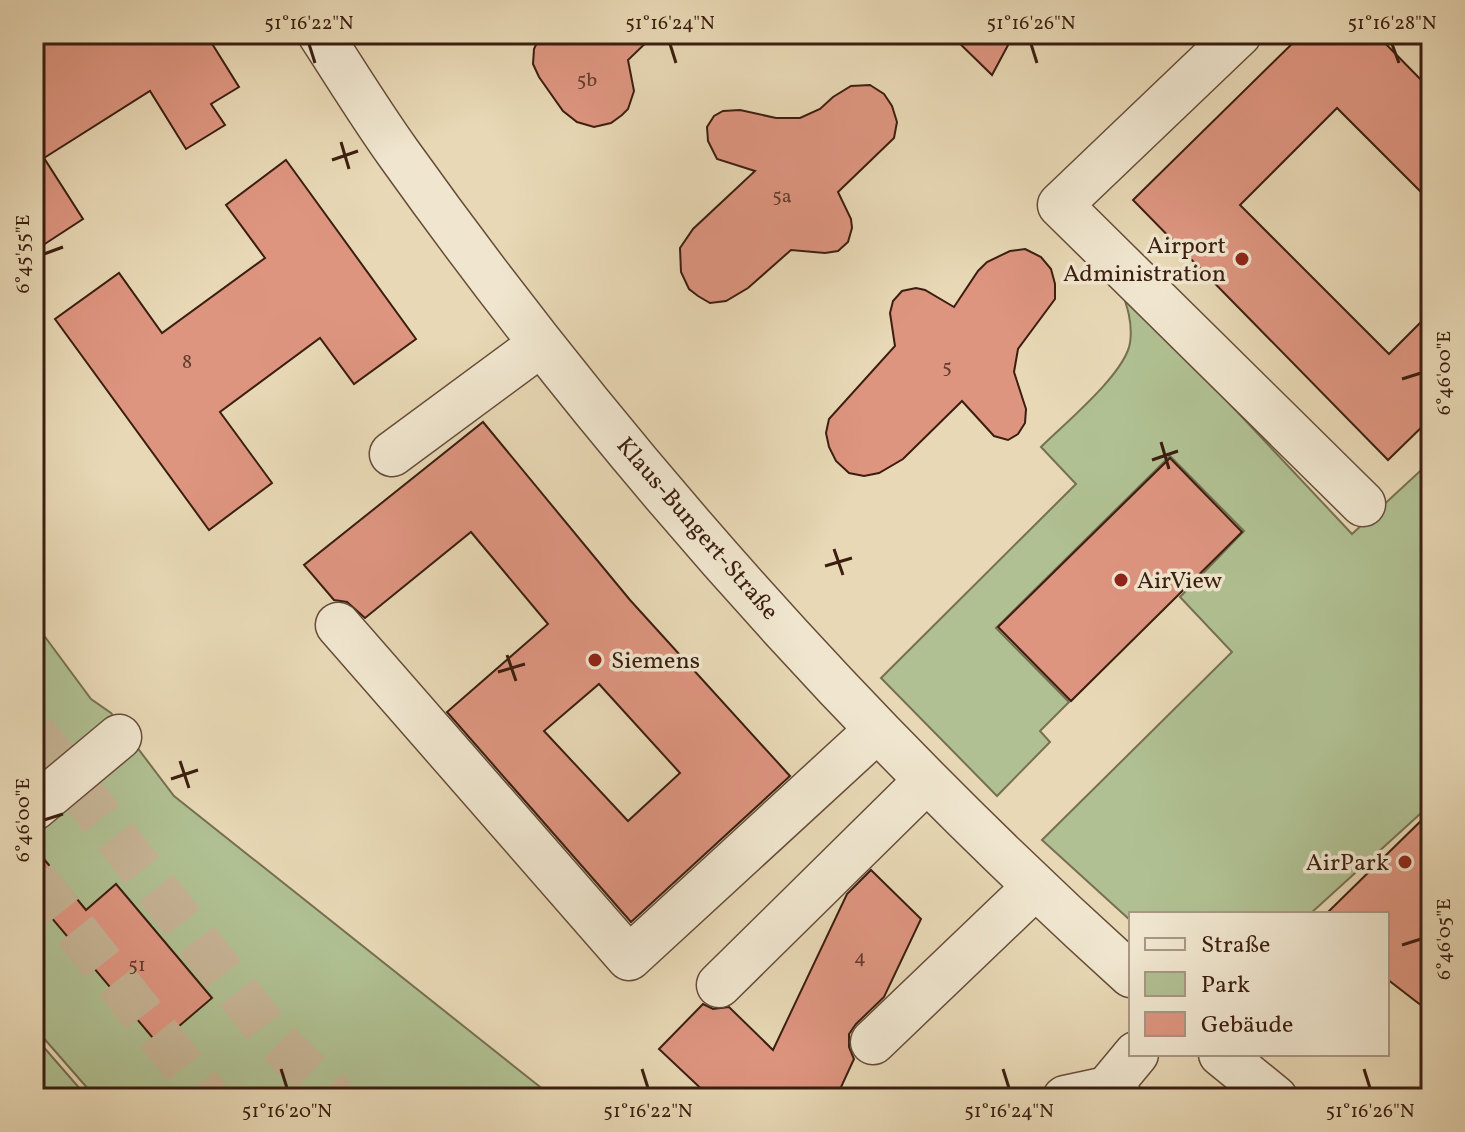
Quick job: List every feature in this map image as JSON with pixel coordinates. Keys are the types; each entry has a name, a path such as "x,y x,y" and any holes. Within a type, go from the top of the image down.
{"street":[{"name":"Klaus-Bungert-Straße","path":"320,34 398,154 541,344 678,509 926,781 1034,888 1129,973"},
{"path":"1239,34 1060,205 1363,504"},
{"path":"392,454 541,344"},
{"path":"338,625 629,958 877,730"},
{"path":"34,808 119,737"},
{"path":"719,985 926,781"},
{"path":"873,1042 1034,888"},
{"path":"1065,1098 1114,1093 1135,1056"},
{"path":"1223,1056 1275,1098"}],"green space":[{"path":"1120,287 1352,534 1431,461 1431,804 1312,912 1129,912 1129,919 1042,840 1232,652 1180,597 1244,531 1170,456 996,628 1069,702 1040,731 1050,742 997,796 881,678 1076,484 1041,447 1106,383 1126,355 1131,328"},
{"path":"34,622 91,699 111,713 174,796 554,1098 96,1098 34,1027"},
{"path":"34,1036 88,1098 34,1098"}],"building":[{"path":"53,34 206,34 239,87 211,104 225,125 186,149 150,91 44,158 83,219 34,251 34,46"},
{"path":"541,34 655,34 628,60 634,91 628,109 611,123 594,127 577,122 563,111 533,64 534,49"},
{"path":"950,34 1014,34 992,75"},
{"name":"Airport Administration","path":"1302,34 1376,34 1431,90 1431,202 1337,108 1240,205 1389,354 1431,312 1431,418 1388,460 1133,200"},
{"path":"870,85 884,94 897,122 894,138 838,192 851,219 848,242 838,251 825,253 791,250 748,288 726,301 710,303 689,289 681,272 680,248 693,229 755,171 717,159 708,141 707,127 714,116 723,111 740,110 776,118 800,118 820,109 851,86"},
{"path":"286,160 416,339 354,384 320,338 220,412 272,483 209,530 55,319 119,273 162,333 265,258 226,205"},
{"path":"1025,249 1041,257 1051,269 1055,299 1018,349 1014,372 1026,409 1025,423 1018,434 1008,440 994,436 962,401 903,459 879,473 864,476 849,473 836,461 829,447 826,433 829,419 895,346 890,313 893,301 902,291 916,288 954,307 987,262 1010,251"},
{"name":"Siemens","path":"483,422 630,600 790,776 631,922 447,712 548,624 471,532 365,618 347,602 334,600 304,565","holes":["599,684 680,773 628,821 544,731"]},
{"name":"AirView","path":"1170,458 1242,532 1071,701 998,627"},
{"name":"AirPark","path":"1431,811 1431,1013 1389,981 1389,912 1328,912"},
{"path":"34,847 86,910 116,884 212,998 158,1044 34,897"},
{"path":"871,870 921,919 884,997 849,1034 849,1047 854,1059 836,1098 711,1098 659,1049 703,1004 713,1009 729,1007 773,1050 847,894"}],"tunnel":[{"path":"34,732 275,1040 336,1098"},
{"path":"34,878 209,1098"}],"place":[{"name":"Airport Administration","path":"1242,259"},
{"name":"AirView","path":"1121,580"},
{"name":"Siemens","path":"595,660"},
{"name":"AirPark","path":"1405,862"}]}
